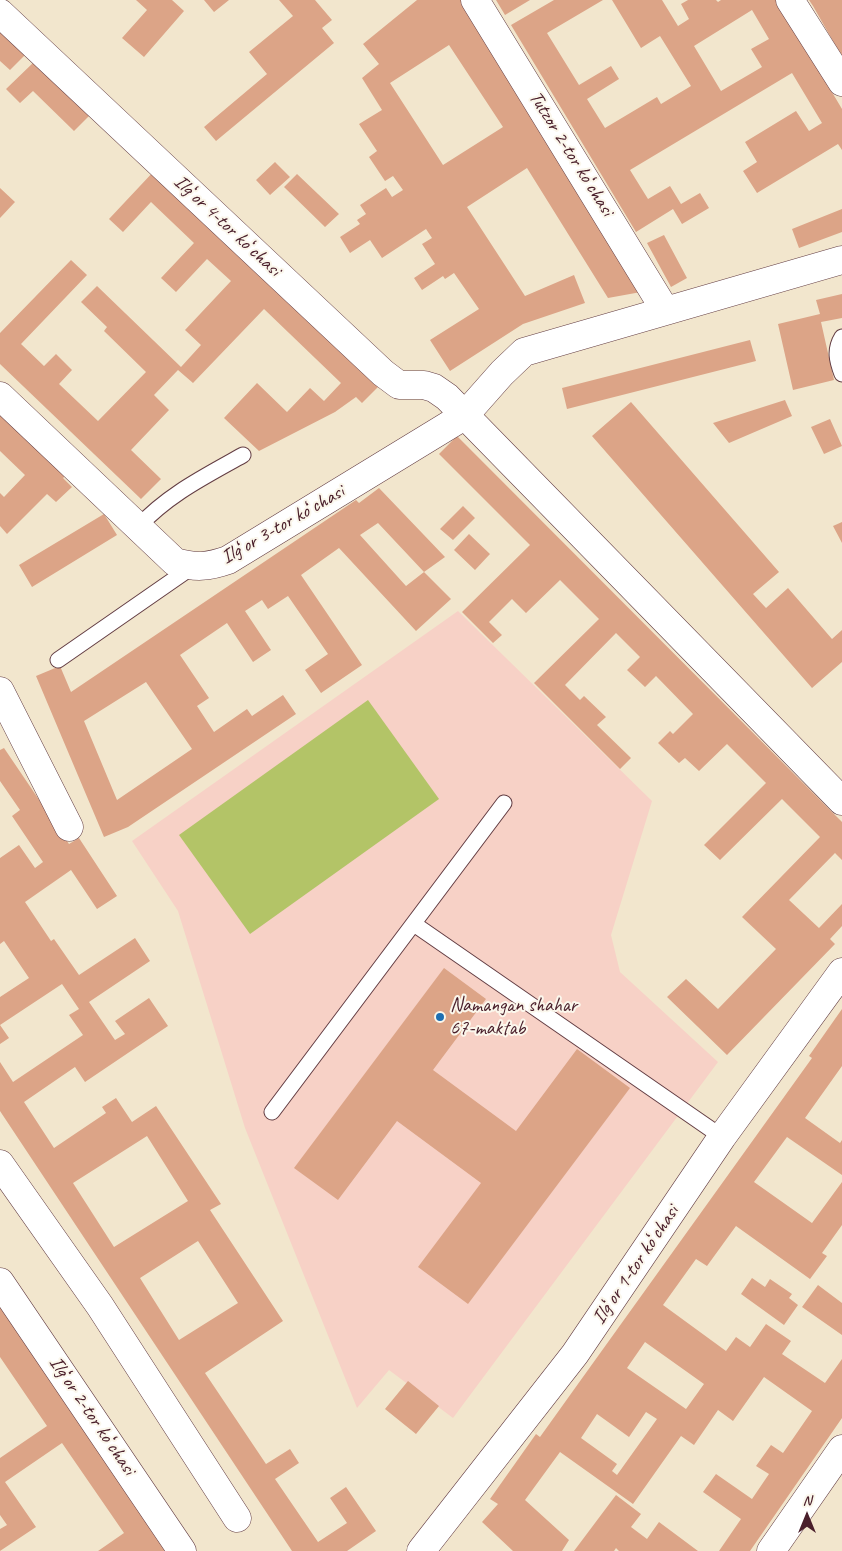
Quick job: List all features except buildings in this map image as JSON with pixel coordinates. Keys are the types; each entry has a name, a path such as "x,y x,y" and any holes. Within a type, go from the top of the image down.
{"street":[{"name":"Tutzor 2-tor koʻchasi","path":"475,0 665,310"},
{"path":"790,0 842,82"},
{"name":"Ilgʻor 4-tor koʻchasi","path":"0,13 383,372 399,385 434,388 447,397 842,801"},
{"name":"Ilgʻor 3-tor koʻchasi","path":"192,567 206,568 228,560 464,416 502,373 524,352 842,260"},
{"path":"0,396 175,562 192,567"},
{"path":"0,691 69,827"},
{"name":"Ilgʻor 1-tor koʻchasi","path":"421,1551 575,1354 722,1137 842,972"},
{"path":"0,1164 100,1306 237,1518"},
{"name":"Ilgʻor 2-tor koʻchasi","path":"0,1282 182,1551"},
{"path":"771,1551 842,1448"}],"lane":[{"path":"842,337 837,345 837,361 842,374"},
{"path":"138,527 158,506 177,492 243,455"},
{"path":"58,660 192,567"},
{"path":"272,1112 504,803"},
{"path":"414,924 722,1137"}],"shaded area":[{"name":"Namangan shahar 67-maktab","path":"458,611 652,801 611,935 620,972 718,1062 453,1418 389,1370 357,1408 245,1128 178,911 132,841"}],"green space":[{"path":"368,700 439,799 250,934 179,835"}],"place":[{"name":"Namangan shahar 67-maktab","path":"440,1017"}]}
